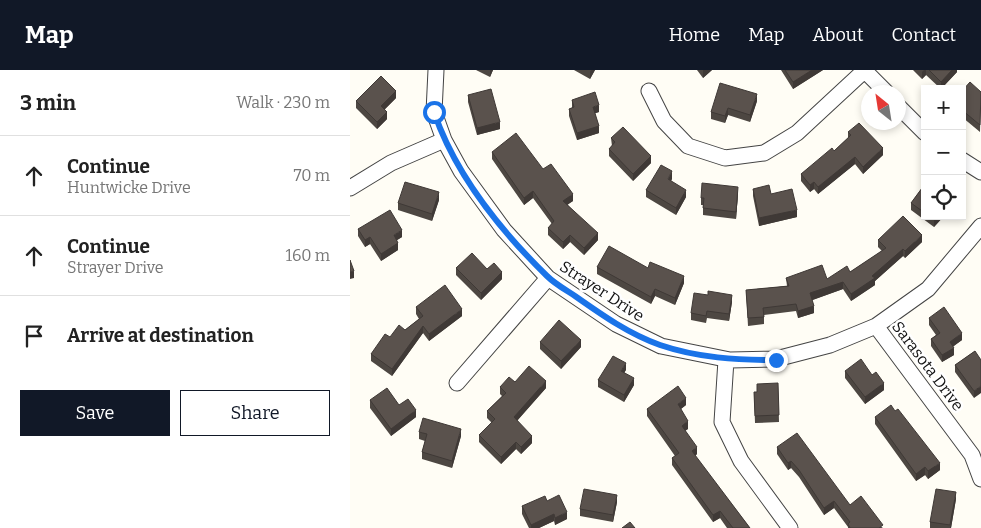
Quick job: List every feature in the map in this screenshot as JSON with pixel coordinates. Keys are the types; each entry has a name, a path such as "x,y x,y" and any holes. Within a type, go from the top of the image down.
{"street":[{"name":"Strayer Drive","path":"436,70 434,112 444,140 461,171 504,230 548,278 616,324 650,341 676,350 726,360 776,360 830,346 876,326 928,289 981,226"},
{"path":"649,91 664,121 688,146 725,158 764,153 797,133 864,70 879,85"},
{"path":"906,114 922,130"},
{"path":"350,188 391,163 444,140"},
{"path":"966,163 981,172"},
{"path":"457,383 548,278"},
{"name":"Sarasota Drive","path":"876,326 972,455 981,479"},
{"path":"726,360 722,422 741,461 790,528"}],"building":[{"path":"785,70 812,70 793,82"},
{"path":"929,70 952,70 941,82"},
{"path":"381,76 396,91 381,106 387,112 377,122 356,101"},
{"path":"970,82 981,92 980,125 966,113 966,86"},
{"path":"720,83 757,94 750,115 728,108 725,116 711,112"},
{"path":"491,89 500,122 477,128 468,95"},
{"path":"595,92 599,105 593,107 599,126 577,133 569,109 574,107 572,100"},
{"path":"859,123 861,130 866,130 883,148 863,167 855,157 818,187 814,182 810,185 801,174 832,148 834,151 851,135 848,132"},
{"path":"623,127 651,156 633,174 609,149 615,142 611,138"},
{"path":"516,133 543,169 551,164 573,194 563,201 598,233 584,248 570,235 563,242 548,228 554,221 533,191 524,198 492,152"},
{"path":"661,165 672,171 668,179 686,190 676,208 646,190"},
{"path":"405,182 439,192 432,214 398,203"},
{"path":"702,183 738,187 736,212 703,208 704,198 701,198"},
{"path":"769,185 771,194 792,189 797,210 759,218 753,189"},
{"path":"921,189 921,210 911,203"},
{"path":"390,210 402,230 394,235 398,243 381,254 370,237 365,240 358,229"},
{"path":"903,216 922,235 905,251 903,249 872,276 875,278 851,294 843,282 810,293 814,306 798,311 796,304 763,308 764,317 748,318 746,290 789,286 786,278 822,265 827,279 847,266 850,272 886,248 878,240"},
{"path":"609,246 648,268 650,262 684,276 675,298 655,289 651,297 597,267"},
{"path":"472,253 487,269 494,263 502,272 481,293 456,268"},
{"path":"350,260 354,271 350,272"},
{"path":"445,285 462,309 429,334 423,326 392,369 371,354 385,334 390,337 399,325 405,330 423,316 416,307"},
{"path":"708,291 732,295 729,314 707,311 706,316 691,313 694,293 708,295"},
{"path":"944,307 962,333 950,342 954,348 942,355 931,339 940,333 929,318"},
{"path":"559,320 581,340 561,361 540,342"},
{"path":"975,351 981,360 981,386 974,391 955,365"},
{"path":"613,356 626,363 621,371 634,378 624,395 598,380"},
{"path":"861,359 872,375 876,372 884,383 865,397 845,371"},
{"path":"529,366 546,381 514,417 532,436 521,447 516,442 501,457 479,435 495,419 487,411 506,393 500,387 509,377 515,382"},
{"path":"778,383 779,415 755,416 754,392 757,392 757,384"},
{"path":"678,386 686,398 678,404 688,421 682,426 697,447 692,451 750,528 733,528 720,511 713,515 672,458 679,453 647,409"},
{"path":"387,388 399,405 408,399 416,410 391,429 370,400"},
{"path":"891,405 895,411 898,409 940,463 928,471 925,467 916,474 875,417"},
{"path":"423,418 461,429 452,461 422,452 427,434 419,432"},
{"path":"797,433 850,505 861,496 883,525 879,528 850,528 848,524 850,522 834,501 824,508 799,470 791,461 788,463 777,447"},
{"path":"584,489 617,495 613,515 580,509"},
{"path":"936,489 956,492 950,525 930,522"},
{"path":"559,495 567,512 555,518 554,514 531,525 522,506 545,496 547,501"},
{"path":"630,522 635,528 622,528"}],"route":[{"path":"434,112 444,140 461,171 504,230 548,278 616,324 661,346 726,360 776,360"}]}
